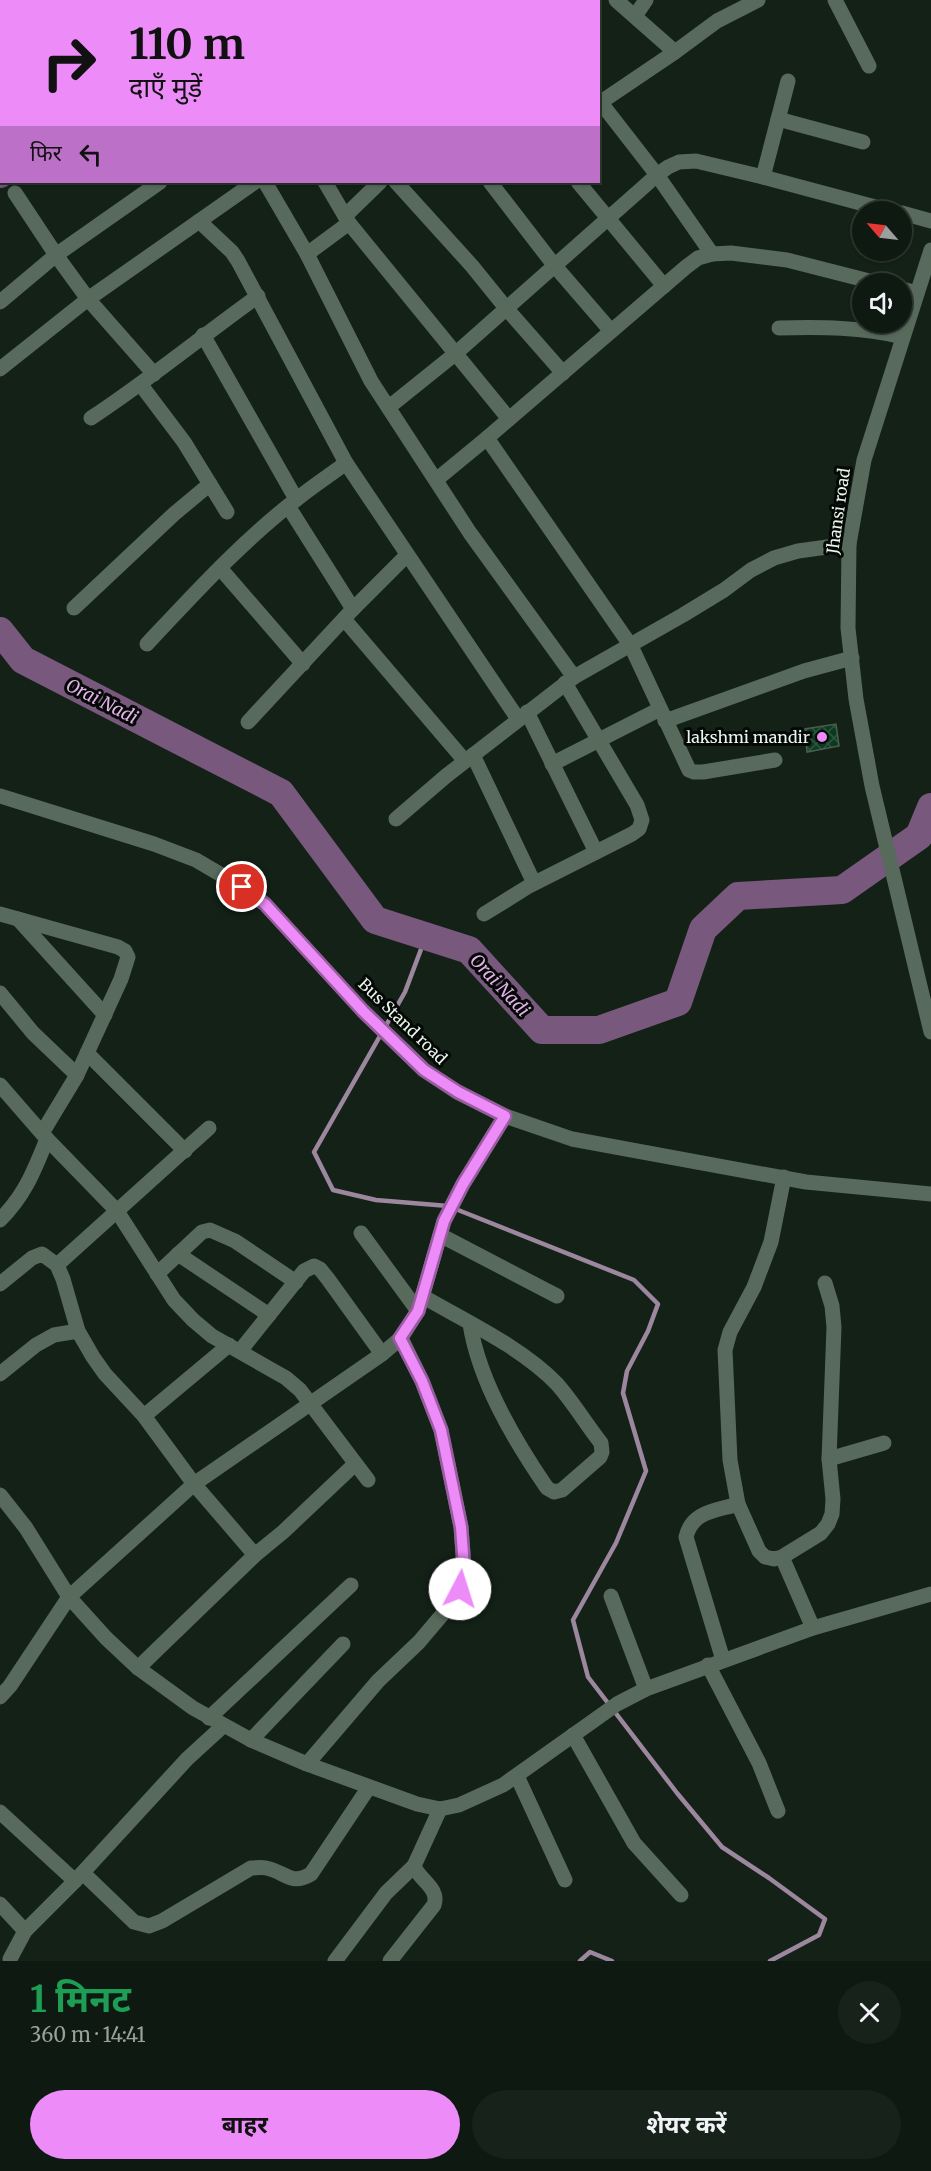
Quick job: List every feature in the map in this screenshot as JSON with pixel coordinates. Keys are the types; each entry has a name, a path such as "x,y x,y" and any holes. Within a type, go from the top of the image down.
{"street":[{"path":"616,0 675,52"},
{"path":"635,16 646,0"},
{"path":"712,254 657,175 600,100 675,52 717,21 758,0"},
{"path":"835,0 869,66"},
{"path":"763,177 788,81"},
{"path":"778,119 863,142"},
{"path":"389,407 455,354 657,175 679,162 696,161 853,201"},
{"path":"0,302 56,255 159,183"},
{"path":"0,369 88,299 254,183"},
{"path":"266,183 307,254 371,381 470,533 570,680 599,741 637,805 642,819 639,829 632,834 534,883 484,914"},
{"path":"326,183 347,220 509,419"},
{"path":"307,254 347,220 379,183"},
{"path":"397,183 472,266 563,373"},
{"path":"491,183 554,264 611,331"},
{"path":"579,183 664,286"},
{"path":"15,193 88,299 154,374"},
{"path":"912,216 931,221"},
{"path":"199,221 232,252 258,296 346,464 407,555 522,715 552,764 596,852"},
{"name":"Jhansi road","path":"931,250 864,460 849,544 848,628 856,699 872,786 931,1032"},
{"path":"436,480 698,258 712,254 731,254 787,260 852,277"},
{"path":"912,291 917,292"},
{"path":"91,418 141,385 203,335 258,296"},
{"path":"779,328 839,327 873,330 903,337"},
{"path":"203,335 349,614 469,758 534,883"},
{"path":"141,385 183,442 227,512"},
{"path":"487,438 631,646 689,770 694,772 775,760"},
{"path":"147,644 220,568 292,503 346,464"},
{"path":"75,608 174,514 210,484"},
{"path":"396,819 522,715 570,680 631,646 774,558 798,551 849,544"},
{"path":"248,722 407,555"},
{"path":"220,568 303,663"},
{"path":"552,764 599,741 663,715 852,658"},
{"name":"Bus Stand road","path":"0,796 154,844 206,865 242,887 265,904 363,1011 424,1070 458,1092 505,1116 572,1139 784,1178 931,1194"},
{"path":"0,914 118,946 125,951 128,957 105,1015 77,1075 44,1136 27,1187 16,1204 0,1220"},
{"path":"18,919 105,1015"},
{"path":"0,993 33,1033 77,1075"},
{"path":"87,1053 185,1151"},
{"path":"0,1085 44,1136 117,1211 174,1300 212,1336 286,1378 300,1390 368,1480"},
{"path":"0,1697 69,1597 194,1484 382,1354 400,1338 420,1304 442,1228 463,1184 505,1116"},
{"path":"57,1264 209,1128"},
{"path":"784,1178 771,1242 754,1287 730,1332 725,1350 730,1460 738,1504 759,1551 765,1557 774,1559 782,1557 820,1533 828,1524 832,1514 834,1499 829,1460 834,1328 832,1306 825,1283"},
{"path":"442,1228 557,1296"},
{"path":"157,1274 202,1232 210,1230 235,1241 296,1282"},
{"path":"361,1233 420,1304 470,1324 537,1366 557,1384 601,1443 602,1452 600,1457 562,1491 555,1492 547,1488 511,1430 482,1369 474,1348 470,1324"},
{"path":"0,1284 32,1258 42,1254 57,1264 78,1330 105,1374 144,1416 194,1484 255,1555"},
{"path":"178,1254 269,1315"},
{"path":"144,1416 234,1348 269,1315 309,1267 314,1266 320,1269 382,1354"},
{"path":"0,1374 45,1340 54,1335 78,1330"},
{"path":"307,1764 378,1681 419,1642 452,1603 460,1589 464,1567 461,1527 441,1430 422,1381 400,1338"},
{"path":"829,1460 884,1443"},
{"path":"138,1668 255,1555 283,1532 355,1464"},
{"path":"0,1495 26,1528 69,1597 106,1638 138,1668 216,1722 250,1740 369,1787 417,1804 440,1809 459,1804 503,1785 617,1704 646,1689 813,1628 931,1594"},
{"path":"738,1504 701,1515 693,1520 686,1537 716,1663 778,1811"},
{"path":"782,1557 813,1628"},
{"path":"12,1960 25,1931 79,1877 187,1759 216,1722 351,1585"},
{"path":"611,1596 646,1689"},
{"path":"250,1740 343,1644"},
{"path":"573,1735 634,1843 681,1895"},
{"path":"517,1776 565,1880"},
{"path":"0,1812 134,1922 149,1926 162,1922 251,1869 265,1868 301,1881 311,1875 369,1787"},
{"path":"335,1961 386,1893 414,1866 440,1809"},
{"path":"390,1961 434,1905 436,1898 414,1866"},
{"path":"0,1905 25,1931"}],"building":[{"name":"lakshmi mandir","path":"836,724 839,746 807,752 805,729"}],"waterway":[{"name":"Orai Nadi","path":"0,631 23,660 281,793 375,920 469,950 542,1030 599,1030 678,1002 703,929 738,896 842,890 919,836 931,807"},
{"path":"426,936 405,992 314,1152 333,1190 376,1200 448,1206 634,1280 658,1304 648,1331 627,1371 623,1393 646,1471 616,1543 573,1620 588,1677 677,1793 722,1847 825,1919 819,1935 770,1961"},
{"path":"580,1961 590,1952 612,1961"}],"place":[{"name":"lakshmi mandir","path":"822,737"}],"route":[{"path":"242,887 265,904 363,1011 424,1070 458,1092 505,1116 463,1184 444,1221 418,1311 400,1338 422,1381 441,1430 461,1527 464,1567 460,1589"}]}
